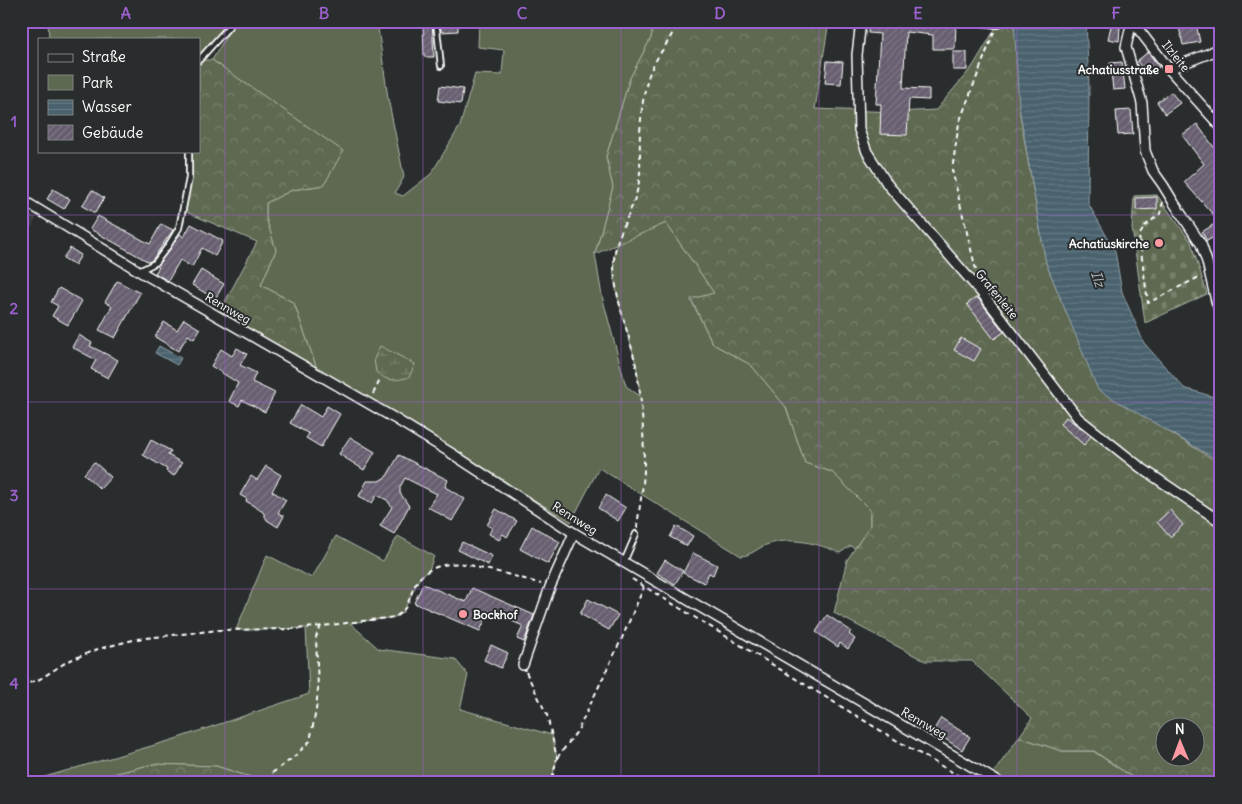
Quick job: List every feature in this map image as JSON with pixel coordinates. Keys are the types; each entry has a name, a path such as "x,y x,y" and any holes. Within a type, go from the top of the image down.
{"street":[{"name":"Grafenleite","path":"861,21 858,55 859,130 867,152 888,185 980,292 1078,418 1140,467 1221,522"},
{"path":"981,21 998,22"},
{"path":"1132,21 1126,47 1142,103 1145,151 1153,171 1201,244 1221,314"},
{"name":"Ilzleite","path":"1132,21 1170,69 1221,127"},
{"path":"1170,69 1221,47"},
{"name":"Rennweg","path":"21,199 139,271 451,453 574,533 1000,783"},
{"path":"523,665 550,587 574,533"}],"lane":[{"path":"200,59 234,21"},
{"path":"436,21 441,66"},
{"path":"139,271 155,263 179,228 189,178 189,152"},
{"path":"624,562 636,534"}],"path":[{"path":"636,534 644,472 640,396 636,365 618,298 614,250 638,186 640,126 649,76 655,61 675,30 677,21"},
{"path":"977,274 952,170 959,123 998,22"},
{"path":"1170,196 1162,204 1160,214 1145,226 1139,236 1148,303 1210,272"},
{"path":"368,403 380,380"},
{"path":"21,686 40,679 68,661 98,649 137,639 219,630 298,629 395,617 403,612 407,606 420,577 429,570 450,564 465,564 510,574 550,587"},
{"path":"552,783 558,758 578,730 644,587 970,783"},
{"path":"272,773 293,758 310,741 318,688 316,637 321,626"},
{"path":"523,665 548,715 558,758"}],"shaded area":[{"path":"21,209 36,218 21,246"}],"green space":[{"path":"48,21 377,21 388,98 404,177 395,193 403,196 431,174 460,126 475,74 502,75 504,50 478,47 479,21 654,21 651,38 630,78 606,157 613,187 595,254 602,296 626,386 640,396 636,365 619,304 614,271 614,256 617,244 666,223 714,293 691,300 713,344 751,365 786,407 805,463 832,472 870,510 870,526 855,548 850,546 840,553 804,542 785,541 766,545 741,556 599,468 571,522 317,369 294,303 261,285 276,250 266,218 266,203 292,190 324,185 342,151 212,60 234,23 200,59 200,38 49,38"},
{"path":"654,21 829,21 815,109 896,112 936,110 973,66 998,24 1016,24 1020,115 1046,263 1098,388 1221,464 1221,783 1141,783 1094,751 1062,751 1019,737 1032,718 972,661 925,661 834,613 847,560 870,526 870,510 832,472 805,463 786,407 751,365 713,344 691,299 714,293 666,223 595,254 613,187 606,157 630,78 651,38"},
{"path":"202,60 212,60 343,151 324,185 292,190 266,203 266,218 276,250 261,285 294,303 317,369 220,311 257,242 186,212 192,172 192,152 200,152 200,64"},
{"path":"1157,195 1191,242 1207,294 1145,323 1132,228 1134,196"},
{"path":"380,346 415,364 409,377 392,380 384,378 376,372 374,359"},
{"path":"336,536 383,561 398,536 434,556 429,570 420,577 403,612 395,617 350,623 379,649 455,659 468,675 460,709 552,735 557,758 551,783 269,783 216,766 153,764 78,783 24,783 172,740 309,694 306,628 236,630 267,555 312,578"},
{"path":"1019,737 1062,751 1093,751 1141,783 1000,783 992,775"},
{"path":"153,764 216,766 269,783 78,783"}],"water":[{"name":"Ilz","path":"1014,21 1086,21 1089,88 1088,203 1115,251 1122,292 1144,343 1184,388 1221,399 1221,462 1098,390 1046,263 1019,107"},
{"path":"159,346 181,358 177,365 155,353"}],"building":[{"path":"423,21 432,21 434,57 424,57"},
{"path":"440,21 458,21 458,31 441,32"},
{"path":"869,21 915,21 956,24 955,49 933,49 933,35 906,32 903,88 929,89 929,100 909,99 907,135 880,134 881,104 876,104 880,34 868,33"},
{"path":"1196,24 1200,42 1183,45 1179,27"},
{"path":"1111,26 1120,27 1119,41 1108,39"},
{"path":"953,52 967,52 967,70 953,70"},
{"path":"1148,52 1159,67 1148,76 1137,61"},
{"path":"827,61 843,62 841,84 825,83"},
{"path":"1122,62 1125,89 1113,90 1110,63"},
{"path":"440,86 463,89 461,104 438,101"},
{"path":"1171,92 1180,103 1165,114 1157,102"},
{"path":"1131,110 1133,134 1118,135 1116,111"},
{"path":"1197,124 1216,150 1221,145 1221,233 1207,241 1202,232 1219,221 1184,182 1204,164 1182,135"},
{"path":"53,189 70,199 64,209 47,199"},
{"path":"92,190 104,198 95,213 82,206"},
{"path":"1157,197 1157,209 1136,210 1136,198"},
{"path":"98,216 150,244 161,224 173,230 149,262 90,229"},
{"path":"191,224 223,241 215,256 202,248 192,267 180,260 168,281 155,273 159,267 157,266 180,234 184,237"},
{"path":"70,248 81,255 75,265 63,258"},
{"path":"201,270 224,284 215,299 192,285"},
{"path":"117,281 140,293 115,338 99,330 112,306 105,302"},
{"path":"59,288 82,301 68,325 52,316 58,306 51,302"},
{"path":"977,297 1004,332 994,339 967,304"},
{"path":"184,319 200,329 194,339 188,335 178,351 155,337 164,322 177,330"},
{"path":"79,335 92,343 90,346 118,360 108,378 91,369 96,360 72,347"},
{"path":"961,338 981,349 974,361 954,350"},
{"path":"237,348 247,354 240,365 256,373 252,382 275,393 265,412 242,400 239,406 229,401 238,383 211,366 221,349 232,356"},
{"path":"301,405 321,417 327,406 340,414 321,447 306,438 309,434 290,423"},
{"path":"1066,417 1091,436 1084,445 1060,424"},
{"path":"350,437 375,452 364,470 339,454"},
{"path":"151,440 171,451 168,455 182,463 174,476 166,471 167,469 143,455"},
{"path":"399,455 448,480 445,487 465,499 452,521 428,507 437,494 405,478 400,487 400,493 409,506 394,534 380,526 392,507 387,500 377,495 372,503 359,496 367,481 379,481 387,476"},
{"path":"94,462 111,477 100,489 84,474"},
{"path":"266,466 281,475 272,491 286,500 278,513 284,516 278,527 267,520 263,512 240,495 251,476 257,480"},
{"path":"606,495 626,508 618,521 598,508"},
{"path":"496,509 517,521 507,537 503,534 499,540 489,534 492,528 487,525"},
{"path":"1170,510 1183,525 1170,537 1157,522"},
{"path":"532,526 560,542 548,564 520,549"},
{"path":"676,526 693,536 687,546 670,537"},
{"path":"462,542 492,556 488,565 458,550"},
{"path":"693,553 717,565 713,575 709,573 704,583 683,573"},
{"path":"665,560 683,571 675,584 657,573"},
{"name":"Bockhof","path":"423,584 466,602 472,588 534,615 524,642 517,639 523,626 489,611 480,631 414,603"},
{"path":"588,599 618,615 609,630 580,614"},
{"path":"827,615 851,631 849,634 855,639 848,649 840,643 838,647 816,632"},
{"path":"491,645 508,653 501,668 484,660"},
{"path":"941,718 970,737 962,750 933,731"}],"place":[{"name":"Achatiusstraße","path":"1169,69"},
{"name":"Achatiuskirche","path":"1159,243"},
{"name":"Bockhof","path":"463,614"}]}
